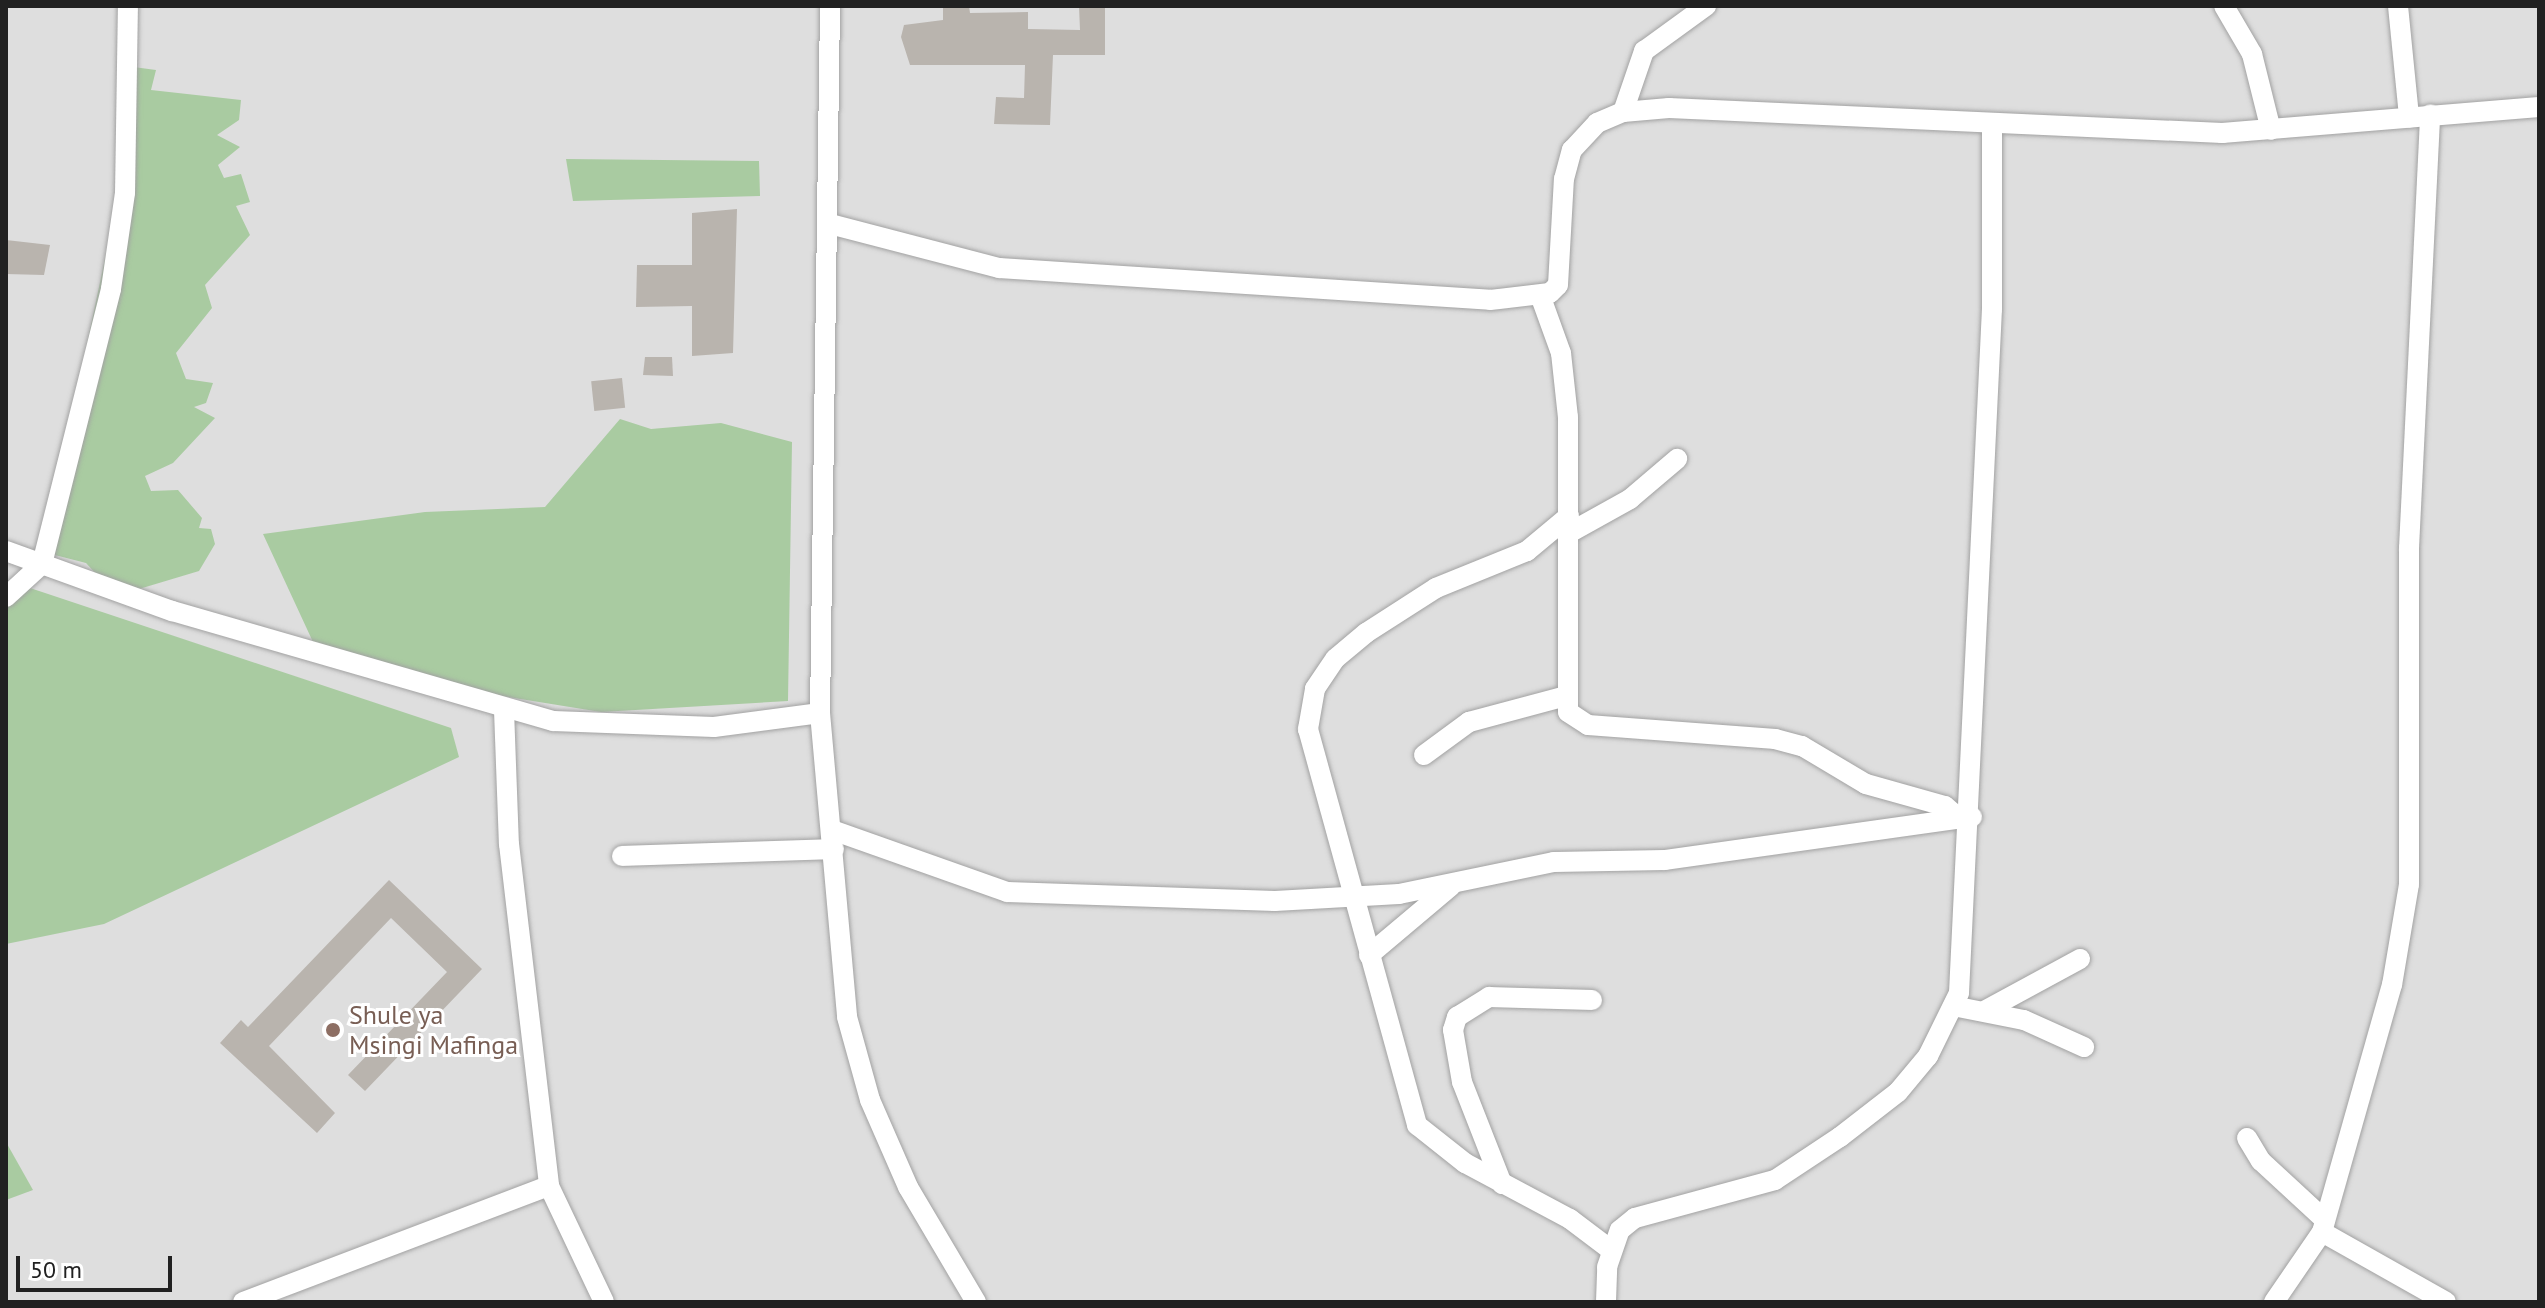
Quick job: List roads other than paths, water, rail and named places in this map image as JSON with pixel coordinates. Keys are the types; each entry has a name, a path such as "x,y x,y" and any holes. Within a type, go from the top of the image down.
{"street":[{"path":"6,597 42,564 111,289 125,193 128,6"},
{"path":"830,6 830,224 820,713 847,1017 870,1100 908,1187 976,1302"},
{"path":"1623,112 1644,51 1706,6"},
{"path":"2224,6 2252,54 2271,130"},
{"path":"2398,6 2409,117"},
{"path":"830,224 999,268 1490,300 1550,293 1563,269 1564,179 1572,150 1597,123 1623,112 1669,108 1992,126 2271,130 2539,107"},
{"path":"2274,1302 2323,1226 2392,985 2409,884 2409,548 2430,115"},
{"path":"1606,1302 1611,1250 1620,1230 1635,1218 1775,1180 1840,1137 1898,1092 1928,1056 1959,993 1992,309 1992,126"},
{"path":"1540,295 1561,353 1569,524 1568,712 1588,725 1673,728 1802,746 1866,784 1945,806 1966,818"},
{"path":"1611,1250 1570,1219 1502,1184 1417,1125 1308,729 1315,689 1335,659 1384,620 1436,588 1527,551 1569,524 1630,499 1677,459"},
{"path":"6,551 172,611 504,710 610,726 714,727 820,713"},
{"path":"1424,755 1469,722 1566,696"},
{"path":"504,710 509,844 549,1186 604,1302"},
{"path":"622,856 833,840 959,880 1043,897 1275,901 1451,886 1554,862 1665,860 1966,818"},
{"path":"1369,955 1451,886"},
{"path":"1986,1010 2080,959"},
{"path":"1502,1184 1462,1082 1453,1030 1457,1017 1489,997 1592,1000"},
{"path":"1953,1006 1986,1010 2084,1047"},
{"path":"2247,1138 2276,1177 2323,1226 2446,1302"},
{"path":"249,1301 549,1186"}],"place":[{"name":"Shule ya Msingi Mafinga","path":"333,1030"}]}
